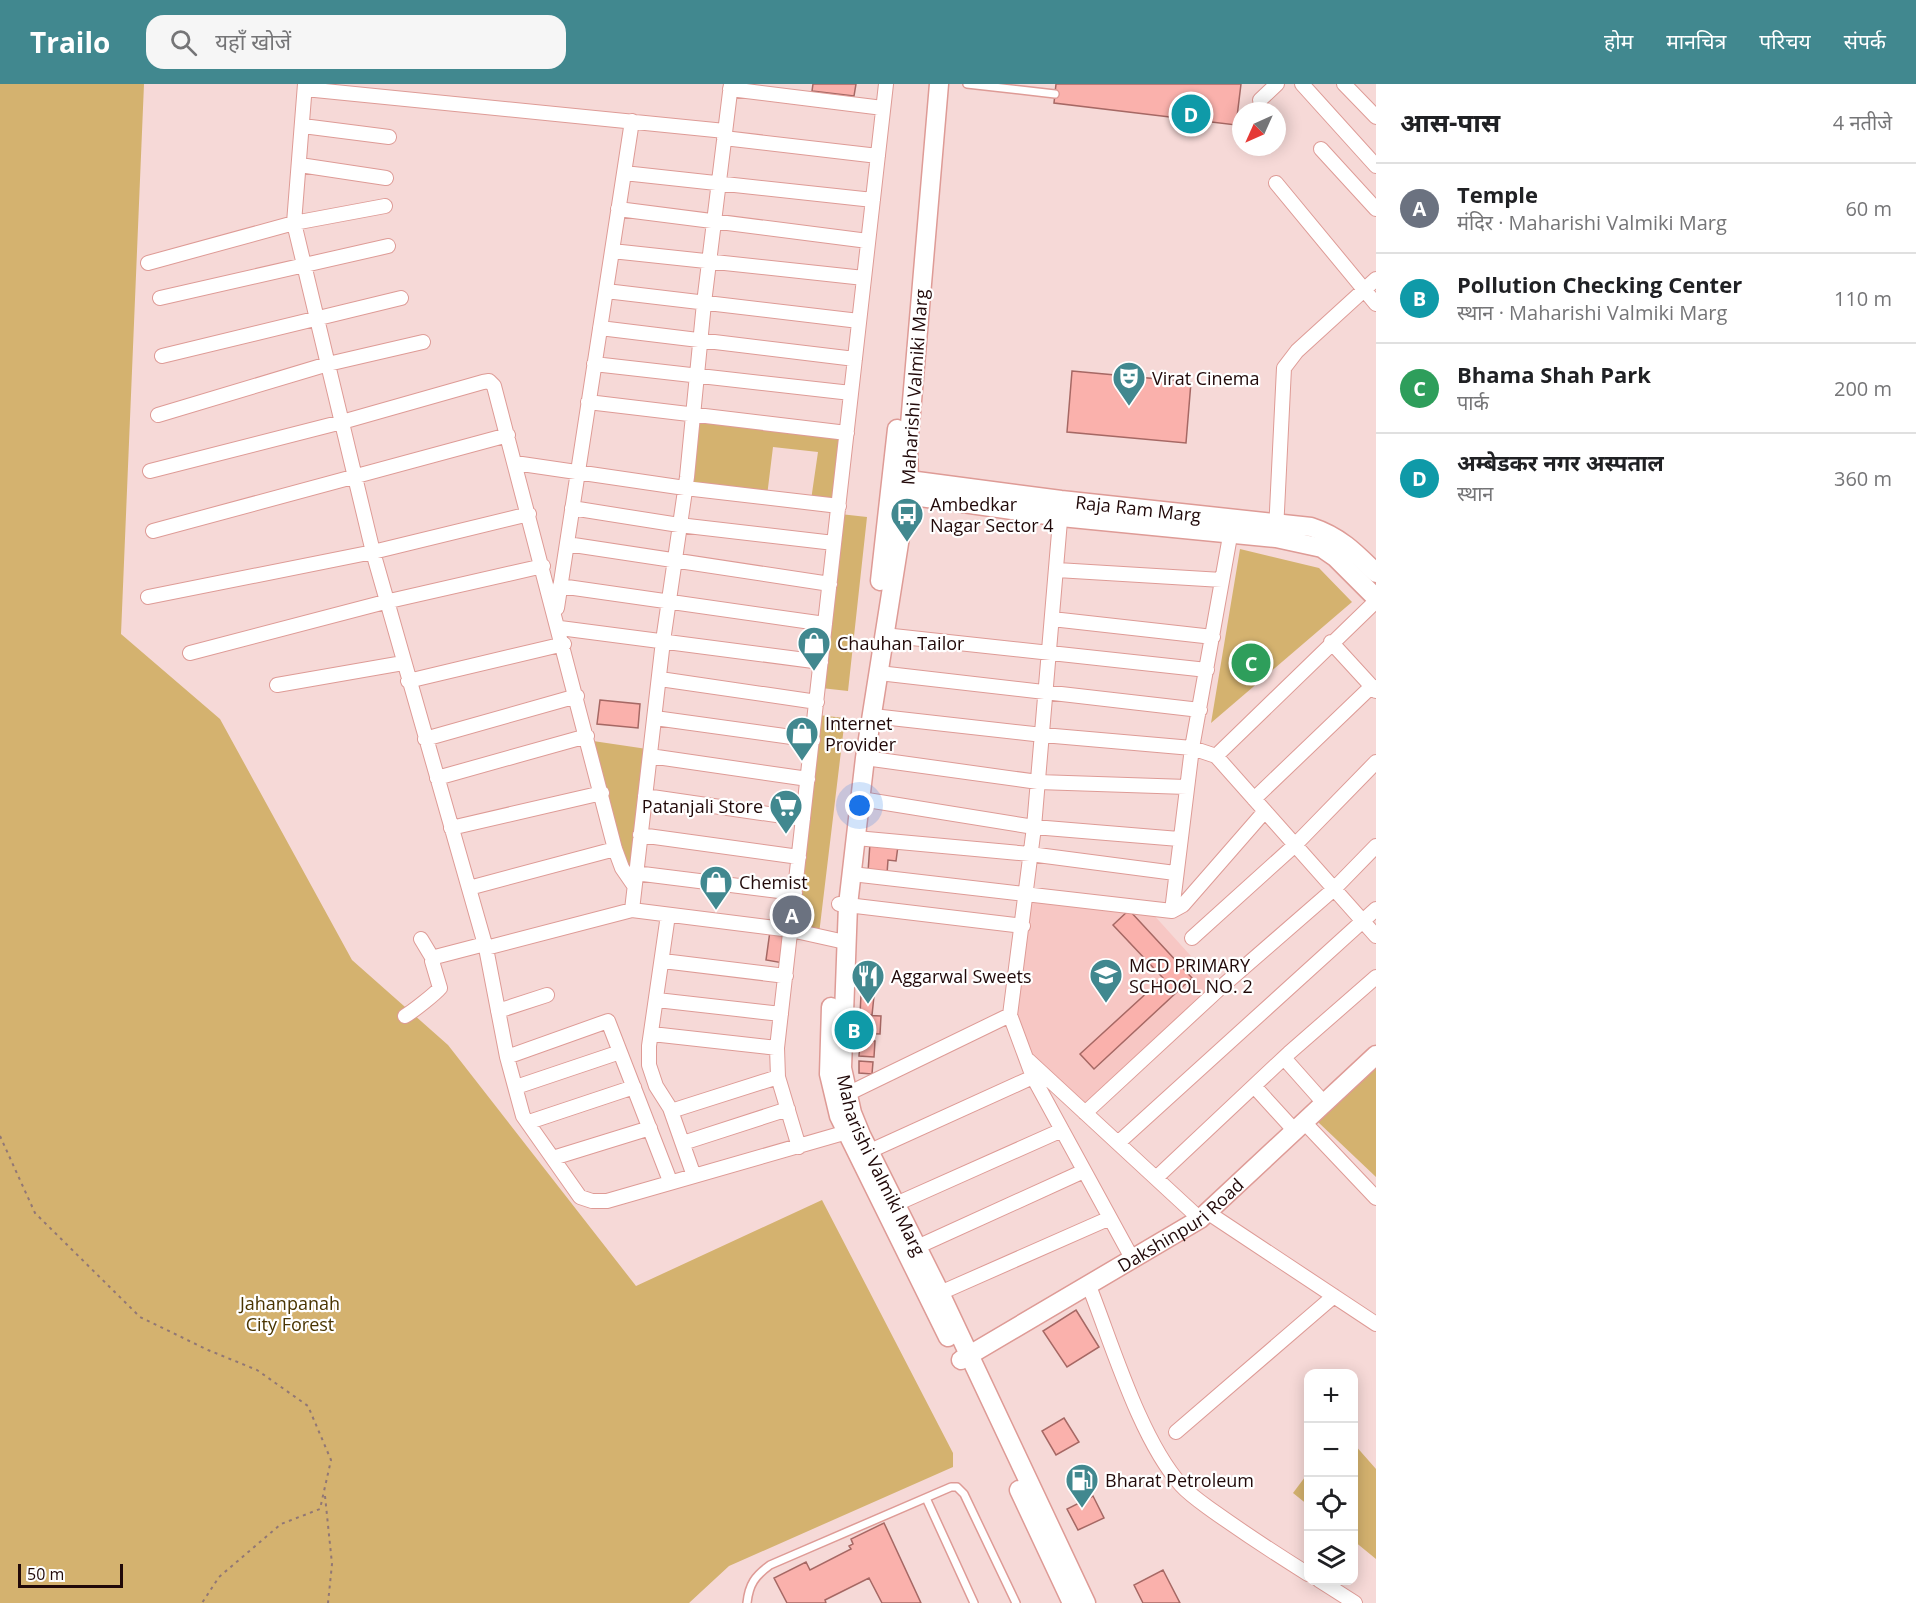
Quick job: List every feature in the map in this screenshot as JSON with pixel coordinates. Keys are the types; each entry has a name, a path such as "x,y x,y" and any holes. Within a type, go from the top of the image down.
{"street":[{"path":"799,1147 778,1077 777,1048 886,84"},
{"name":"Maharishi Valmiki Marg","path":"843,904 852,874 865,758 879,673 902,487 927,84"},
{"name":"Maharishi Valmiki Marg","path":"939,84 908,448 843,904 840,940 841,1098 853,1131 1086,1603"},
{"path":"1260,100 1277,84"},
{"path":"1302,84 1376,166"},
{"path":"1344,84 1376,117"},
{"path":"853,1131 670,1181 607,1201 592,1201 580,1197 523,1116 507,1057 486,946 385,602 294,223 294,206 300,165 305,86 632,121 878,156"},
{"path":"632,910 668,602 685,488 704,303 731,86 883,108"},
{"path":"558,622 560,586 632,121"},
{"path":"303,126 389,138"},
{"path":"1321,150 1376,210"},
{"path":"300,165 386,178"},
{"path":"624,173 873,200"},
{"path":"1276,183 1376,304"},
{"path":"148,263 294,223 386,206"},
{"path":"618,209 868,241"},
{"path":"160,298 388,246"},
{"path":"612,251 864,278"},
{"path":"1277,530 1282,378 1289,359 1376,279"},
{"path":"606,291 859,321"},
{"path":"162,356 318,320 401,298"},
{"path":"600,328 855,359"},
{"path":"158,415 328,364 423,342"},
{"path":"594,364 851,393"},
{"path":"150,471 342,422 489,381 497,391 615,849 622,868 634,879 795,893"},
{"path":"588,402 847,433"},
{"path":"153,531 508,435"},
{"path":"515,463 685,488 839,506"},
{"name":"Raja Ram Marg","path":"902,487 1061,509 1232,527 1277,530 1311,526 1347,544 1376,573"},
{"path":"572,508 679,525 834,543"},
{"path":"1061,509 1051,652 1034,827 1010,1015 1033,1077 1133,1260"},
{"path":"148,597 373,552 529,514"},
{"path":"1172,911 1179,839 1192,748 1232,527"},
{"name":"Raja Ram Marg","path":"1277,530 1322,548 1335,557 1376,599"},
{"path":"567,544 830,584"},
{"path":"190,653 385,602 543,566"},
{"path":"1057,570 1222,580"},
{"path":"560,586 825,624"},
{"path":"1216,756 1376,599"},
{"path":"1052,619 1213,637"},
{"path":"558,622 663,642 821,662"},
{"path":"884,635 1207,670"},
{"path":"1254,799 1374,688 1331,642"},
{"path":"408,681 564,644"},
{"path":"277,685 403,663"},
{"path":"879,673 1200,710"},
{"path":"660,679 817,702"},
{"path":"425,739 577,696"},
{"path":"873,716 1043,735 1192,748 1216,756 1376,936"},
{"path":"655,718 813,740"},
{"path":"437,778 587,736"},
{"path":"650,756 808,779"},
{"path":"865,758 1038,782 1187,787"},
{"path":"1192,938 1295,845 1376,762"},
{"path":"451,828 602,793"},
{"path":"645,796 803,819"},
{"path":"861,799 1034,827 1179,839"},
{"path":"852,874 1172,911 1184,905 1265,811"},
{"path":"640,835 799,857"},
{"path":"856,838 1030,854 1175,873"},
{"path":"1085,1113 1219,989 1334,890 1376,846"},
{"path":"469,888 615,849"},
{"path":"843,904 1023,926"},
{"path":"1118,1143 1376,909"},
{"path":"433,959 632,910 791,930 840,940"},
{"path":"668,915 649,1046 650,1065 656,1086 671,1111 694,1176"},
{"path":"405,1016 416,1010 422,1001 440,988 432,966 433,959 421,939"},
{"path":"663,961 786,976"},
{"path":"1156,1178 1284,1058 1376,977"},
{"path":"498,1011 547,995"},
{"path":"657,1000 781,1014"},
{"path":"841,1098 1010,1015"},
{"path":"507,1057 608,1021 670,1181"},
{"path":"652,1034 777,1048"},
{"path":"516,1087 620,1052"},
{"name":"Dakshinpuri Road","path":"964,1358 1204,1216 1376,1054"},
{"path":"1284,1058 1324,1103"},
{"path":"1026,1059 1156,1178 1204,1216 1376,1324"},
{"path":"671,1111 778,1077"},
{"path":"870,1151 1033,1077"},
{"path":"1254,1086 1376,1198"},
{"path":"529,1122 634,1087"},
{"path":"683,1143 788,1109"},
{"path":"552,1158 650,1128"},
{"path":"896,1204 1062,1130"},
{"name":"Maharishi Valmiki Marg","path":"853,1131 870,1151 940,1293 964,1358 1072,1603"},
{"path":"917,1247 1084,1171"},
{"path":"940,1293 1110,1218"},
{"path":"1089,1286 1155,1449 1172,1475 1183,1488 1232,1525 1304,1571"},
{"path":"1176,1432 1334,1296"},
{"path":"1326,1585 1355,1603"}],"lane":[{"path":"967,84 1055,94"},
{"path":"747,1603 749,1590 756,1575 770,1565 951,1487 962,1490 1016,1603"},
{"path":"926,1498 974,1603"}],"path":[{"path":"0,1136 35,1213 140,1317 208,1350 257,1370 308,1406 331,1460 320,1509 281,1524 219,1577 202,1603"},
{"path":"324,1492 332,1564 328,1603"}],"shaded area":[{"name":"MCD PRIMARY SCHOOL NO. 2","path":"1029,898 1152,913 1218,986 1086,1109 1029,1056 1013,1013"}],"green space":[{"name":"Jahanpanah City Forest","path":"0,84 144,84 121,634 220,719 352,960 448,1045 636,1286 822,1200 953,1453 953,1467 729,1566 689,1603 0,1603"},
{"path":"695,418 843,436 836,502 811,500 818,452 773,447 767,496 688,487"},
{"path":"840,514 867,517 848,691 821,688"},
{"path":"1240,549 1319,568 1352,602 1211,723"},
{"path":"818,715 845,718 819,934 793,929"},
{"path":"593,741 647,749 631,875 625,866"},
{"path":"1376,1068 1376,1177 1318,1122"},
{"path":"1358,1449 1376,1469 1376,1559 1358,1544"},
{"path":"1304,1478 1304,1502 1293,1493"}],"building":[{"path":"813,84 856,84 854,96 812,91"},
{"path":"1056,84 1241,84 1239,102 1232,102 1232,125 1054,103"},
{"name":"Virat Cinema","path":"1072,371 1191,382 1186,443 1067,432"},
{"path":"600,700 640,704 638,728 597,724"},
{"path":"870,843 898,846 896,861 888,860 887,874 868,872"},
{"path":"1129,910 1192,978 1094,1069 1080,1054 1163,978 1113,925"},
{"path":"770,931 787,933 783,963 766,960"},
{"path":"861,995 874,996 872,1015 860,1014"},
{"path":"859,1015 881,1016 880,1034 859,1033"},
{"path":"860,1041 875,1041 874,1057 859,1056"},
{"path":"859,1061 873,1062 872,1074 859,1073"},
{"path":"1076,1310 1099,1347 1067,1367 1043,1331"},
{"path":"1064,1418 1079,1442 1056,1455 1042,1431"},
{"path":"1093,1496 1104,1518 1078,1530 1067,1509"},
{"path":"884,1523 921,1603 882,1603 869,1578 825,1600 826,1603 787,1603 774,1578 806,1562 810,1570 851,1549 849,1546 853,1544 851,1539"},
{"path":"1163,1570 1180,1603 1143,1603 1134,1585"}],"place":[{"name":"अम्बेडकर नगर अस्पताल","path":"1191,114"},
{"name":"Virat Cinema","path":"1129,407"},
{"name":"Ambedkar Nagar Sector 4","path":"907,543"},
{"name":"Bhama Shah Park","path":"1251,663"},
{"name":"Chauhan Tailor","path":"814,672"},
{"name":"Internet Provider","path":"802,762"},
{"name":"Patanjali Store","path":"786,835"},
{"name":"Chemist","path":"716,911"},
{"name":"Temple","path":"792,915"},
{"name":"MCD PRIMARY SCHOOL NO. 2","path":"1106,1004"},
{"name":"Aggarwal Sweets","path":"868,1005"},
{"name":"Pollution Checking Center","path":"854,1030"},
{"name":"Bharat Petroleum","path":"1082,1509"}]}
